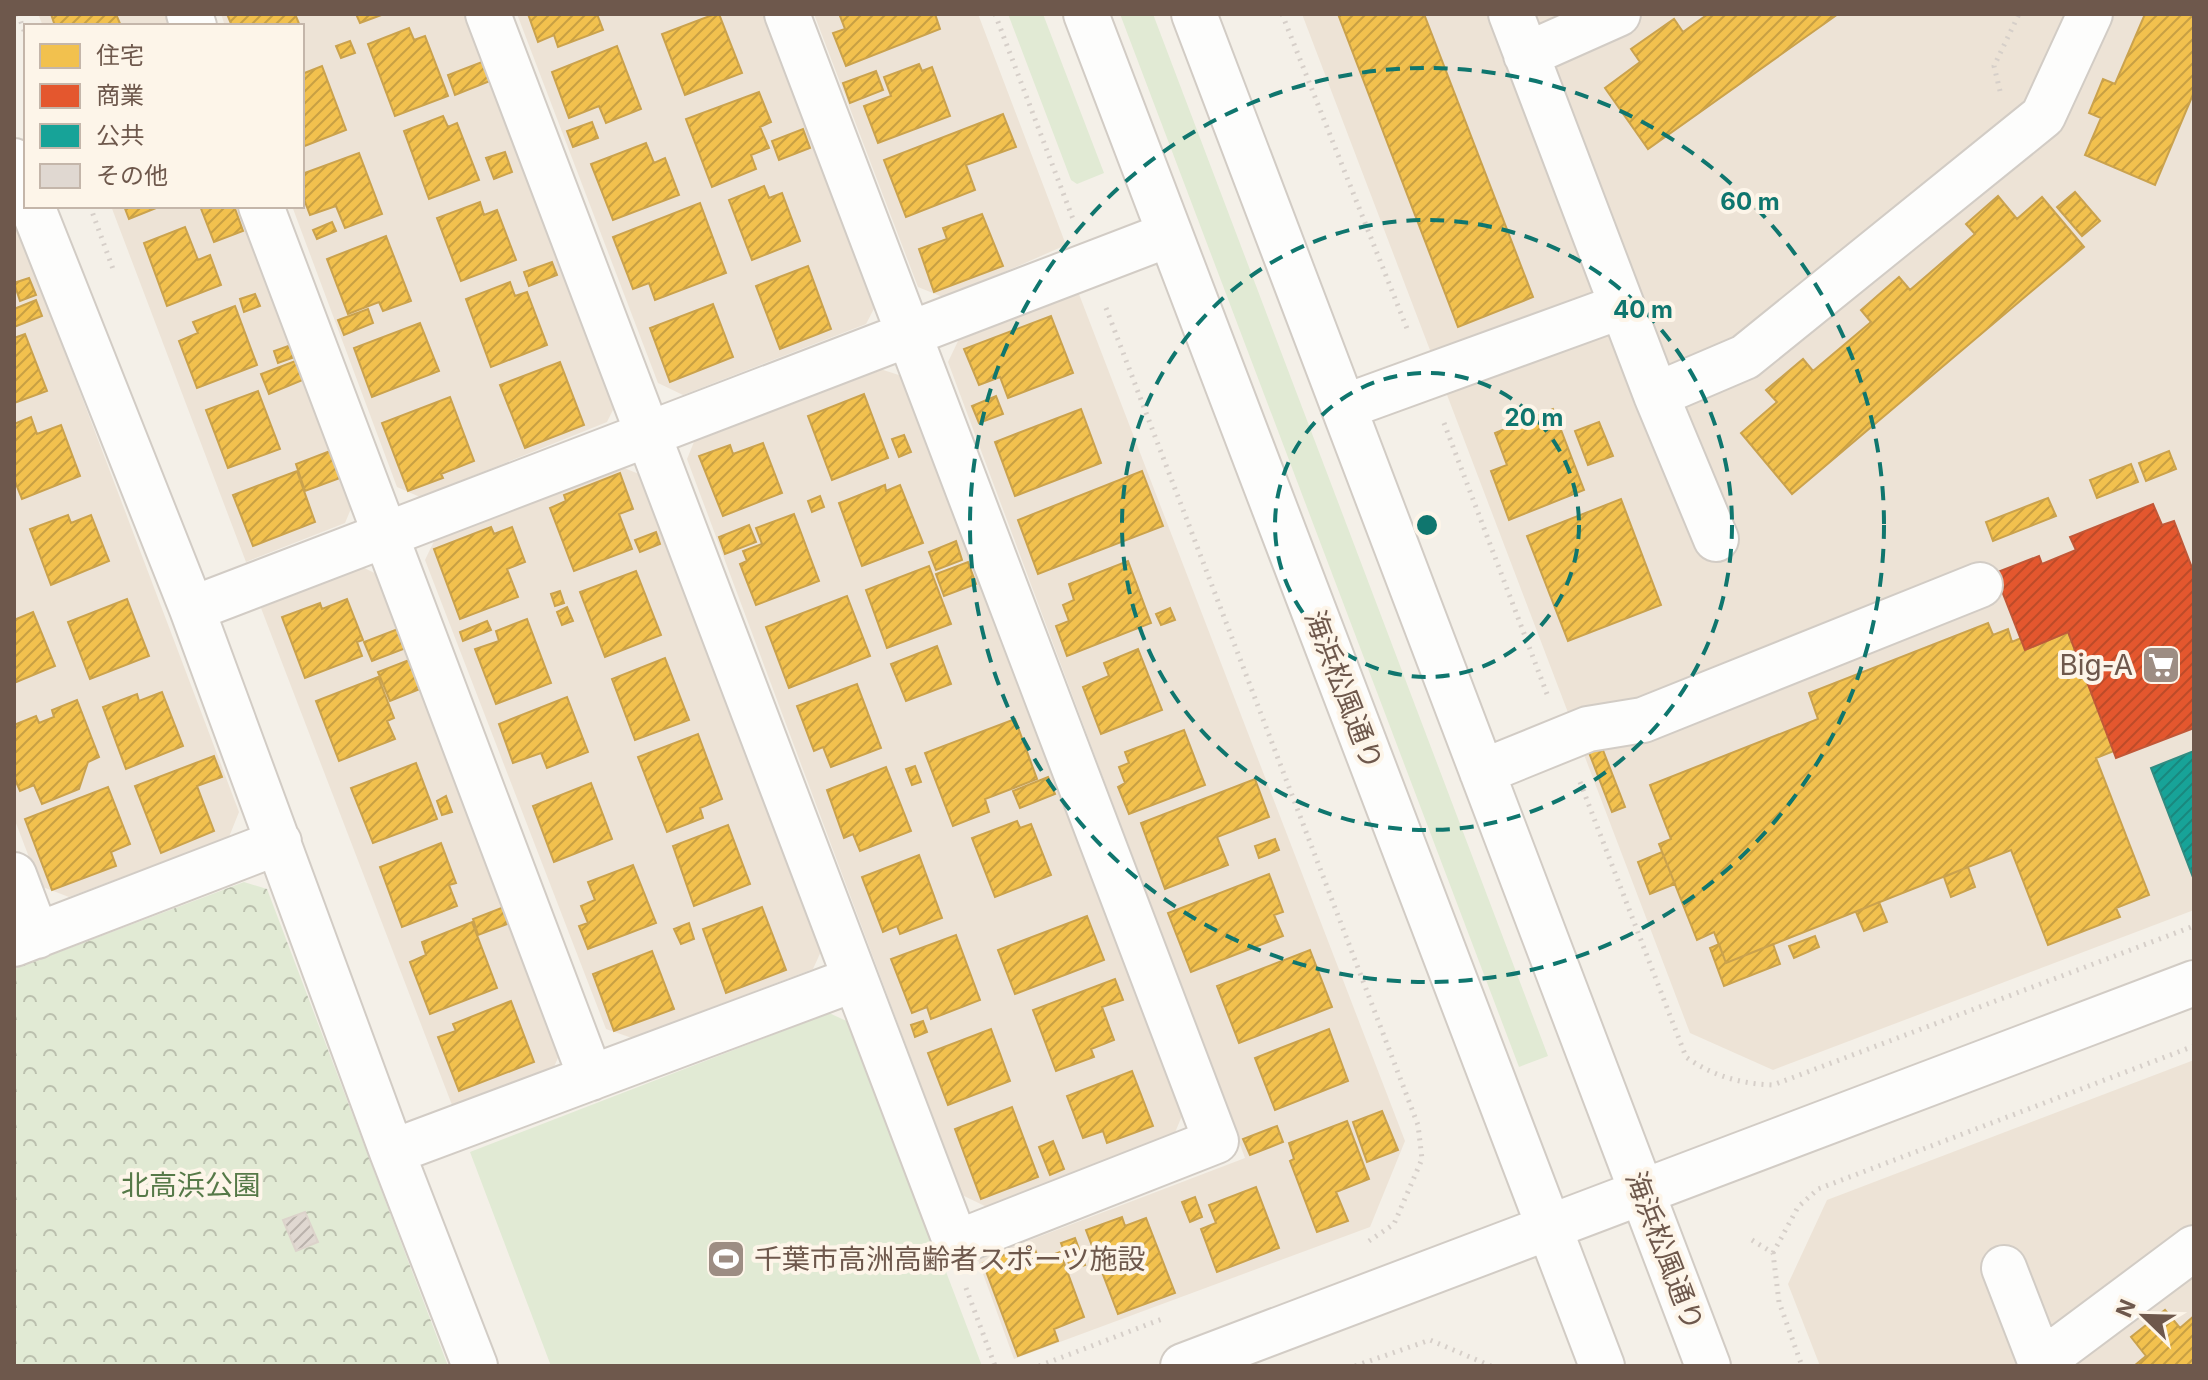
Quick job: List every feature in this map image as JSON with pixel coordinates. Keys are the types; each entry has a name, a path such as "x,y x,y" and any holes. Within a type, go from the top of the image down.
{"street":[{"path":"488,14 956,1243 1216,1141 787,14"},
{"name":"海浜松風通り","path":"1086,14 1602,1366"},
{"name":"海浜松風通り","path":"1194,14 1708,1366"},
{"path":"1511,14 1656,395 1716,539"},
{"path":"1526,55 1618,14"},
{"path":"1656,395 1745,357 2043,116 2090,14"},
{"path":"32,208 192,609 392,1152 475,1366"},
{"path":"262,208 591,1078"},
{"path":"192,609 1170,234"},
{"path":"1344,407 1622,306"},
{"path":"1482,772 1588,729 1643,720 1980,585"},
{"path":"14,875 25,940 279,842"},
{"path":"392,1152 855,979"},
{"path":"1183,1366 2194,983"},
{"path":"2004,1268 2041,1364 2194,1248"}],"path":[{"path":"995,14 1063,192"},
{"path":"1282,14 1410,336"},
{"path":"2003,98 1996,82 1994,66 2019,14"},
{"path":"1104,303 1418,1125 1422,1159 1394,1224 1371,1240 1357,1245"},
{"path":"1440,414 1551,706"},
{"path":"1576,771 1686,1057 1699,1067 1744,1084 1773,1085 2194,926"},
{"path":"1802,1366 1779,1302 1773,1253 1798,1207 1818,1189 2194,1046"},
{"path":"1752,1240 1773,1253"},
{"path":"956,1243 958,1265 995,1366"},
{"path":"1039,1366 1169,1317"},
{"path":"1355,1366 1430,1340 1491,1366"}],"shaded area":[{"path":"38,14 170,14 174,24 42,24"},
{"path":"221,14 469,14 618,400 607,422 420,497 397,487 293,208 304,208 304,24 224,24"},
{"path":"517,14 767,14 877,303 866,324 683,395 658,383"},
{"path":"814,14 978,14 1066,245 945,298 918,287"},
{"path":"1302,14 2194,14 2194,910 1773,1070 1690,1033"},
{"path":"112,208 245,208 355,499 345,523 246,562"},
{"path":"14,218 239,812 229,837 69,897 40,886 14,818"},
{"path":"1077,289 1405,1141 1370,1227 1014,1359 978,1260 1245,1158 948,362 959,339"},
{"path":"877,368 902,376 1184,1111 1174,1135 991,1209 962,1195 687,459 696,437"},
{"path":"619,466 644,476 823,947 813,969 632,1038 606,1029 425,560 436,537"},
{"path":"360,566 385,578 563,1046 554,1067 452,1105 261,608"},
{"path":"2194,1060 2194,1366 1820,1366 1788,1284 1827,1200"}],"green space":[{"path":"1008,14 1043,14 1104,173 1077,184 1071,180"},
{"path":"1120,14 1153,14 1548,1056 1519,1067"},
{"name":"北高浜公園","path":"244,882 267,889 448,1366 14,1366 14,969"},
{"name":"千葉市高洲高齢者スポーツ施設","path":"829,1013 851,1023 982,1366 551,1366 470,1152"}],"building: 住宅":[{"path":"51,14 116,14 120,24 54,24"},
{"path":"227,14 295,14 299,24 231,24"},
{"path":"356,14 384,14 360,23"},
{"path":"528,14 597,14 603,30 558,47 554,35 538,42"},
{"path":"719,14 742,73 685,95 662,34"},
{"path":"935,14 940,29 846,66 833,33 845,29 840,16"},
{"path":"1338,14 1424,14 1533,297 1458,327"},
{"path":"1708,14 1838,14 1648,149 1605,88 1640,62 1631,49 1674,19 1683,32"},
{"path":"2145,14 2194,14 2194,92 2155,185 2085,155 2101,118 2089,113 2103,79 2115,84"},
{"path":"409,28 414,40 425,36 448,96 395,116 368,44"},
{"path":"350,41 355,53 341,58 336,46"},
{"path":"617,46 641,109 606,123 599,106 569,118 552,72"},
{"path":"482,62 490,81 455,95 448,75"},
{"path":"919,64 922,71 932,67 950,116 878,143 864,106 891,96 884,77"},
{"path":"322,66 346,130 304,146 304,73"},
{"path":"876,71 883,90 850,103 843,83"},
{"path":"759,92 771,122 760,127 769,148 751,155 756,169 712,187 686,119"},
{"path":"1003,114 1016,147 966,165 975,190 906,217 884,160"},
{"path":"443,116 448,127 457,123 479,180 429,199 404,131"},
{"path":"592,122 598,138 573,147 567,131"},
{"path":"803,129 810,148 779,160 772,141"},
{"path":"646,143 654,163 665,158 679,195 613,220 591,164"},
{"path":"505,152 512,172 494,179 486,158"},
{"path":"359,153 382,214 345,228 336,206 310,215 304,199 304,173"},
{"path":"764,186 769,198 782,193 800,241 752,260 729,200"},
{"path":"2075,192 2100,221 2082,236 2057,207"},
{"path":"1998,196 2017,219 2042,197 2084,247 1792,494 1741,433 1777,402 1766,390 1803,359 1813,371 1871,322 1861,310 1899,277 1910,290 1975,234 1966,224"},
{"path":"480,202 484,215 497,210 516,260 461,281 437,218"},
{"path":"700,203 726,273 655,300 649,283 633,289 613,237"},
{"path":"125,208 156,208 129,219"},
{"path":"201,208 235,208 243,231 214,242"},
{"path":"982,214 1003,266 934,292 919,249 947,239 943,228"},
{"path":"332,222 336,231 317,239 313,230"},
{"path":"185,227 198,260 210,255 221,285 167,306 144,243"},
{"path":"386,236 411,301 383,311 379,302 348,314 327,259"},
{"path":"552,262 557,275 529,286 524,272"},
{"path":"808,266 831,329 780,349 756,286"},
{"path":"29,278 36,295 20,301 14,283"},
{"path":"510,282 515,296 527,292 547,345 491,367 466,299"},
{"path":"255,294 260,306 244,312 240,299"},
{"path":"36,300 42,316 14,327 14,309"},
{"path":"713,304 733,357 670,382 650,328"},
{"path":"235,306 257,365 197,388 179,341 198,333 193,322"},
{"path":"368,309 373,323 344,335 338,320"},
{"path":"1051,316 1073,373 1008,398 1000,377 979,385 964,349"},
{"path":"420,323 439,371 372,397 354,348"},
{"path":"25,334 47,391 14,403 14,338"},
{"path":"291,345 295,357 278,363 274,351"},
{"path":"298,360 305,379 269,394 261,374"},
{"path":"560,362 584,425 525,448 500,385"},
{"path":"258,391 280,449 228,468 206,410"},
{"path":"864,394 888,458 832,480 808,416"},
{"path":"996,396 1003,414 979,423 972,406"},
{"path":"450,397 474,461 441,474 443,478 408,491 382,423"},
{"path":"1081,409 1101,463 1015,496 995,442"},
{"path":"1553,409 1584,490 1509,520 1491,471 1507,465 1495,433"},
{"path":"31,417 37,434 61,425 80,476 22,499 14,479 14,424"},
{"path":"1599,422 1613,456 1588,465 1575,431"},
{"path":"904,435 911,452 899,457 892,439"},
{"path":"763,443 782,493 723,516 699,456 730,445 733,454"},
{"path":"330,451 340,478 305,491 296,464"},
{"path":"2169,451 2176,469 2146,481 2139,463"},
{"path":"2131,464 2138,482 2097,498 2090,480"},
{"path":"297,471 315,522 253,546 233,495"},
{"path":"1142,471 1163,526 1038,574 1018,520"},
{"path":"620,473 633,509 619,514 632,549 574,571 550,508 566,501 564,495"},
{"path":"885,485 886,491 900,485 923,543 862,566 839,503"},
{"path":"820,496 824,507 812,512 808,501"},
{"path":"2048,498 2056,516 1993,541 1986,522"},
{"path":"1621,499 1661,605 1568,641 1527,536"},
{"path":"794,514 819,581 756,605 740,564 747,561 743,551 762,544 756,528"},
{"path":"68,515 71,523 91,515 109,561 51,585 30,529"},
{"path":"749,525 756,542 725,554 719,537"},
{"path":"491,527 494,534 512,527 525,562 507,569 518,597 460,619 434,549"},
{"path":"656,532 660,544 640,552 635,540"},
{"path":"956,541 962,560 936,570 929,552"},
{"path":"1128,561 1151,623 1067,656 1056,626 1069,621 1063,605 1074,600 1069,584"},
{"path":"968,562 976,584 944,596 936,574"},
{"path":"929,566 951,624 887,648 866,590"},
{"path":"636,571 661,635 605,657 580,592"},
{"path":"560,591 564,603 555,606 551,594"},
{"path":"847,596 870,656 789,688 766,627"},
{"path":"127,599 149,656 90,679 68,622"},
{"path":"347,599 363,640 357,642 362,656 305,678 282,617 320,603 322,609"},
{"path":"567,607 573,621 562,625 557,612"},
{"path":"1170,608 1175,620 1161,625 1156,614"},
{"path":"33,612 55,666 14,683 14,620"},
{"path":"527,619 551,683 496,704 475,649 499,641 496,631"},
{"path":"487,621 491,630 463,641 460,632"},
{"path":"1988,623 1993,635 2008,629 2012,642 2021,638 2025,650 2068,632 2114,751 2096,758 2149,895 2116,908 2120,917 2048,945 2011,850 1726,963 1714,932 1697,940 1659,844 1671,839 1650,785 1818,719 1809,693"},
{"path":"398,629 406,648 372,661 364,642"},
{"path":"937,646 951,684 906,701 891,664"},
{"path":"1138,649 1162,710 1101,734 1083,687 1109,676 1104,663"},
{"path":"665,658 689,720 635,740 612,679"},
{"path":"409,660 420,689 390,701 378,672"},
{"path":"378,677 394,718 387,721 395,739 339,761 316,701"},
{"path":"857,684 881,748 831,767 823,747 814,751 797,706"},
{"path":"162,692 183,746 126,769 103,707 137,694 139,701"},
{"path":"567,697 588,752 547,768 541,753 513,763 499,724"},
{"path":"77,700 99,757 88,762 79,789 42,804 34,785 20,791 14,777 14,725 36,716 39,723 54,717 52,710"},
{"path":"1015,719 1037,779 985,799 989,812 953,826 925,753"},
{"path":"1184,730 1205,785 1129,814 1118,787 1125,783 1119,767 1129,763 1125,752"},
{"path":"698,734 722,799 700,808 703,818 667,832 638,757"},
{"path":"1601,745 1625,807 1612,812 1588,750"},
{"path":"214,756 222,777 197,786 214,831 161,853 135,786"},
{"path":"416,763 437,819 373,843 351,788"},
{"path":"915,766 921,782 912,785 906,769"},
{"path":"886,767 911,831 860,851 853,834 844,838 827,790"},
{"path":"1048,777 1055,794 1020,808 1013,791"},
{"path":"1255,779 1269,817 1217,837 1228,865 1165,889 1141,823"},
{"path":"591,783 612,839 554,862 533,806"},
{"path":"108,787 130,844 111,852 116,866 52,890 25,819"},
{"path":"446,796 452,812 442,815 437,801"},
{"path":"1017,821 1020,828 1031,824 1051,875 995,897 972,838"},
{"path":"728,825 750,884 694,906 673,846"},
{"path":"1275,839 1279,850 1259,858 1255,846"},
{"path":"441,843 456,883 449,885 457,906 402,927 380,867"},
{"path":"1662,852 1675,884 1650,894 1638,862"},
{"path":"919,855 942,918 900,934 897,926 883,932 862,877"},
{"path":"633,865 656,923 588,949 579,926 588,923 581,906 595,900 588,882"},
{"path":"1968,867 1975,887 1951,897 1944,877"},
{"path":"1269,874 1283,912 1274,915 1283,936 1191,972 1168,913"},
{"path":"1879,902 1887,922 1864,931 1856,912"},
{"path":"504,907 510,923 478,935 473,919"},
{"path":"762,907 786,970 726,993 703,929"},
{"path":"1087,916 1104,960 1015,994 998,950"},
{"path":"472,922 497,988 430,1014 410,962 426,955 422,942"},
{"path":"689,923 694,939 681,944 674,929"},
{"path":"956,935 980,1000 931,1019 927,1007 912,1013 891,959"},
{"path":"1815,936 1819,947 1794,958 1789,946"},
{"path":"1719,944 1726,963 1773,944 1780,964 1724,986 1710,948"},
{"path":"1310,950 1332,1007 1239,1043 1217,986"},
{"path":"652,951 674,1009 614,1031 593,974"},
{"path":"1115,979 1123,1000 1102,1007 1114,1040 1091,1049 1094,1057 1056,1071 1033,1010"},
{"path":"511,1001 534,1062 459,1091 438,1037 456,1031 453,1024"},
{"path":"923,1021 927,1032 915,1037 911,1025"},
{"path":"991,1029 1010,1081 948,1105 928,1053"},
{"path":"1329,1029 1348,1081 1275,1110 1255,1058"},
{"path":"1132,1071 1153,1126 1107,1143 1103,1131 1083,1138 1067,1096"},
{"path":"1012,1107 1038,1177 981,1199 955,1129"},
{"path":"1382,1111 1398,1150 1367,1162 1353,1122"},
{"path":"1347,1121 1369,1179 1336,1192 1348,1221 1317,1232 1290,1161 1294,1159 1289,1143"},
{"path":"1277,1126 1283,1142 1250,1155 1243,1139"},
{"path":"1053,1141 1064,1169 1050,1175 1039,1147"},
{"path":"1256,1187 1279,1248 1217,1272 1201,1229 1216,1223 1209,1205"},
{"path":"1195,1197 1202,1217 1190,1222 1182,1202"},
{"path":"1122,1217 1125,1226 1146,1218 1175,1293 1118,1314 1086,1230"},
{"path":"1075,1238 1085,1265 1071,1269 1061,1243"},
{"path":"1033,1244 1039,1260 1060,1252 1084,1317 1054,1329 1058,1341 1018,1356 983,1263"},
{"path":"2165,1310 2180,1328 2194,1316 2194,1366 2134,1366 2146,1356 2131,1337"}],"building: 商業":[{"path":"2153,504 2162,525 2174,521 2194,573 2194,728 2116,758 2068,632 2025,650 1995,573 2039,556 2042,564 2076,550 2070,537"}],"building: 公共":[{"path":"2194,751 2194,880 2151,768"}],"building: その他":[{"path":"305,1212 318,1242 296,1251 283,1220"}],"place":[{"name":"Big-A","path":"2161,665"},
{"name":"千葉市高洲高齢者スポーツ施設","path":"726,1259"}]}
